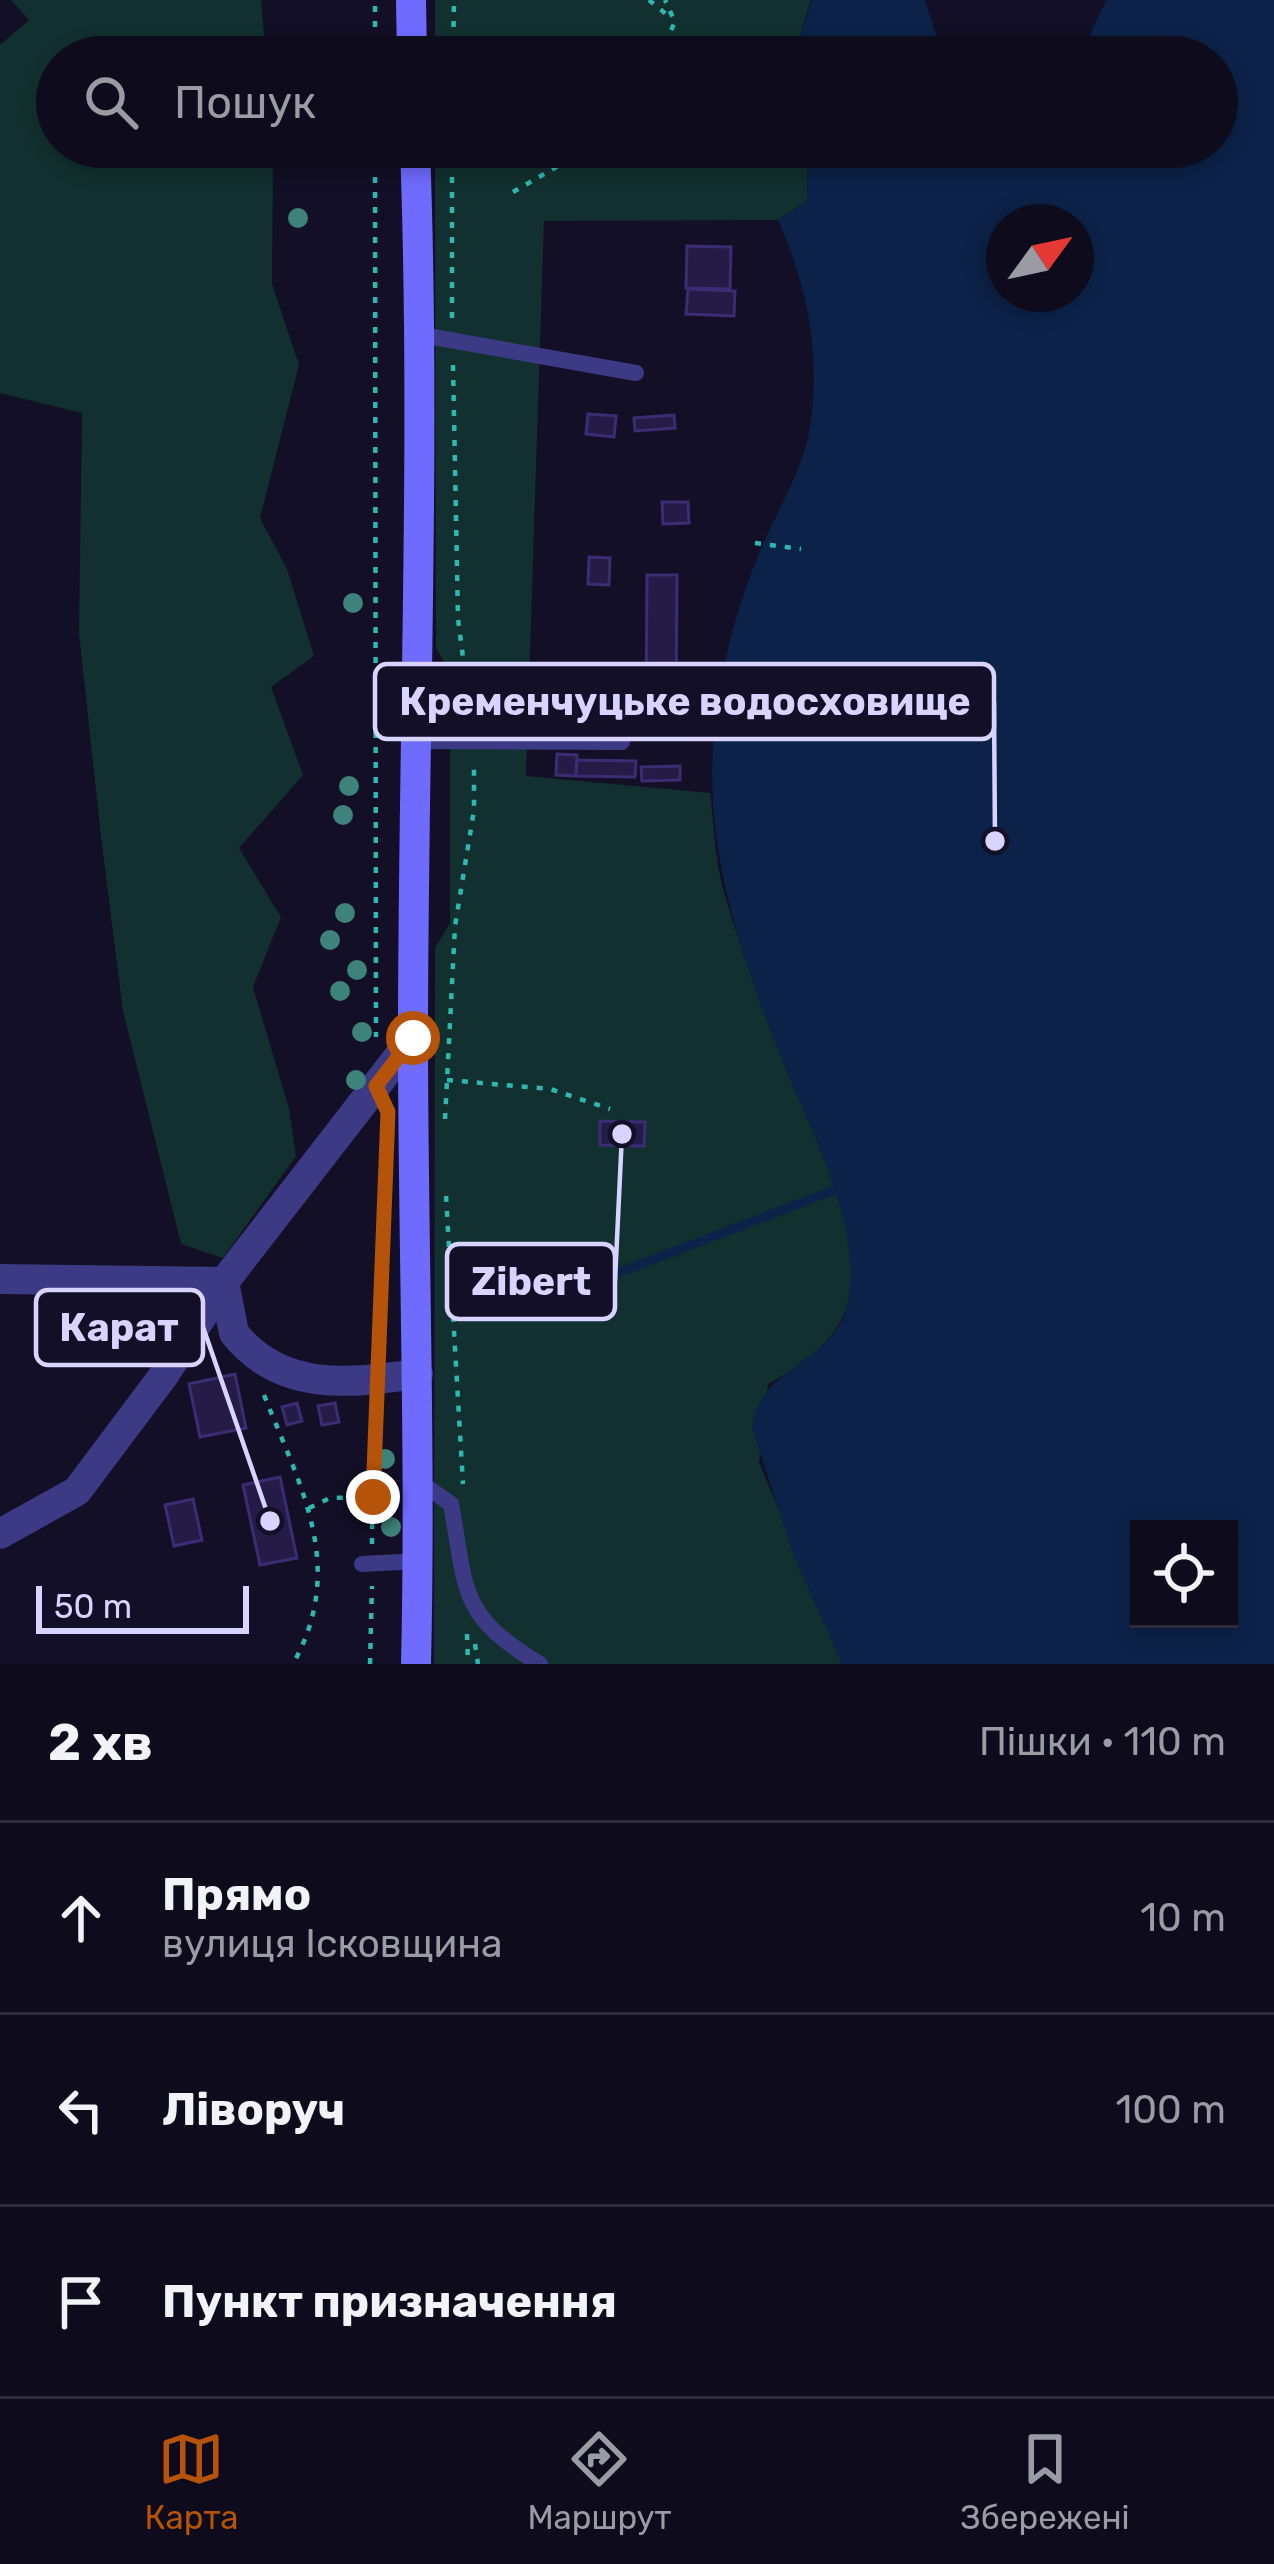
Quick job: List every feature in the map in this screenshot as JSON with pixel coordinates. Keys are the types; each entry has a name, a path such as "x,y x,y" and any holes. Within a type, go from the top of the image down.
{"street":[{"path":"411,0 412,36"},
{"path":"416,1664 419,1482 413,1038 417,741 437,338 418,168"},
{"path":"0,1534 77,1490 164,1375 224,1282 413,1038"},
{"path":"0,1279 224,1282"},
{"path":"224,1282 234,1333 244,1346 289,1376 324,1382 418,1374"}],"lane":[{"path":"437,338 636,373"},
{"path":"417,741 622,742"},
{"path":"419,1482 451,1504 471,1608 495,1637 540,1664"},
{"path":"367,1563 418,1561"}],"path":[{"path":"375,0 375,36"},
{"path":"453,36 454,0"},
{"path":"649,0 675,22"},
{"path":"665,0 675,22"},
{"path":"668,36 675,22"},
{"path":"375,168 376,1086"},
{"path":"445,1127 455,926 474,810 473,742 458,619 437,338 450,168"},
{"path":"513,192 555,168"},
{"path":"755,543 801,549"},
{"path":"448,1080 550,1088 610,1109"},
{"path":"446,1196 463,1491"},
{"path":"370,1664 367,1563 384,1201"},
{"path":"244,1346 309,1508 322,1584 293,1664"},
{"path":"309,1508 330,1498 373,1497"},
{"path":"465,1580 468,1664"}],"green space":[{"path":"11,0 261,0 264,36 36,36 36,168 273,168 272,284 299,365 260,518 287,569 314,656 271,687 303,775 239,848 281,917 253,987 289,1109 296,1156 223,1258 181,1244 123,1011 79,633 82,413 0,393 0,45 29,20"},
{"path":"435,0 811,0 800,36 435,36"},
{"path":"435,168 808,168 807,201 778,220 544,221 526,776 710,793 719,868 731,914 768,1023 833,1181 850,1245 848,1302 836,1329 805,1360 768,1384 759,1462 842,1664 434,1664 435,948 450,923 450,672 436,648"}],"water":[{"path":"812,0 925,0 936,36 800,36"},
{"path":"1106,0 1274,0 1274,1664 842,1664 794,1557 752,1428 769,1389 817,1350 843,1318 850,1267 833,1184 743,953 721,867 712,779 717,710 731,637 754,565 801,461 813,405 810,324 778,220 807,201 808,168 1238,168 1238,36 1090,36"}],"building":[{"path":"687,246 731,247 730,289 686,288"},
{"path":"688,289 735,291 734,316 686,314"},
{"path":"588,414 616,416 614,437 586,434"},
{"path":"674,415 675,428 635,431 634,418"},
{"path":"662,502 688,502 689,523 663,524"},
{"path":"589,557 610,558 609,585 588,584"},
{"path":"647,575 677,575 676,706 646,706"},
{"path":"557,754 577,755 576,776 556,775"},
{"path":"577,760 636,761 635,777 576,776"},
{"path":"680,766 680,780 642,781 641,767"},
{"path":"600,1121 645,1122 644,1146 600,1145"},
{"path":"235,1374 246,1428 200,1437 189,1384"},
{"path":"297,1403 302,1421 287,1425 282,1407"},
{"path":"335,1403 339,1422 322,1425 318,1406"},
{"path":"280,1477 297,1558 260,1565 243,1485"},
{"path":"193,1499 202,1540 174,1546 165,1505"}],"waterway":[{"path":"522,1315 571,1291 845,1186"}],"place":[{"name":"Кременчуцьке водосховище","path":"995,841"},
{"name":"Zibert","path":"622,1134"},
{"name":"Карат","path":"270,1521"}],"route":[{"path":"373,1497 388,1112 376,1086 413,1038"}]}
